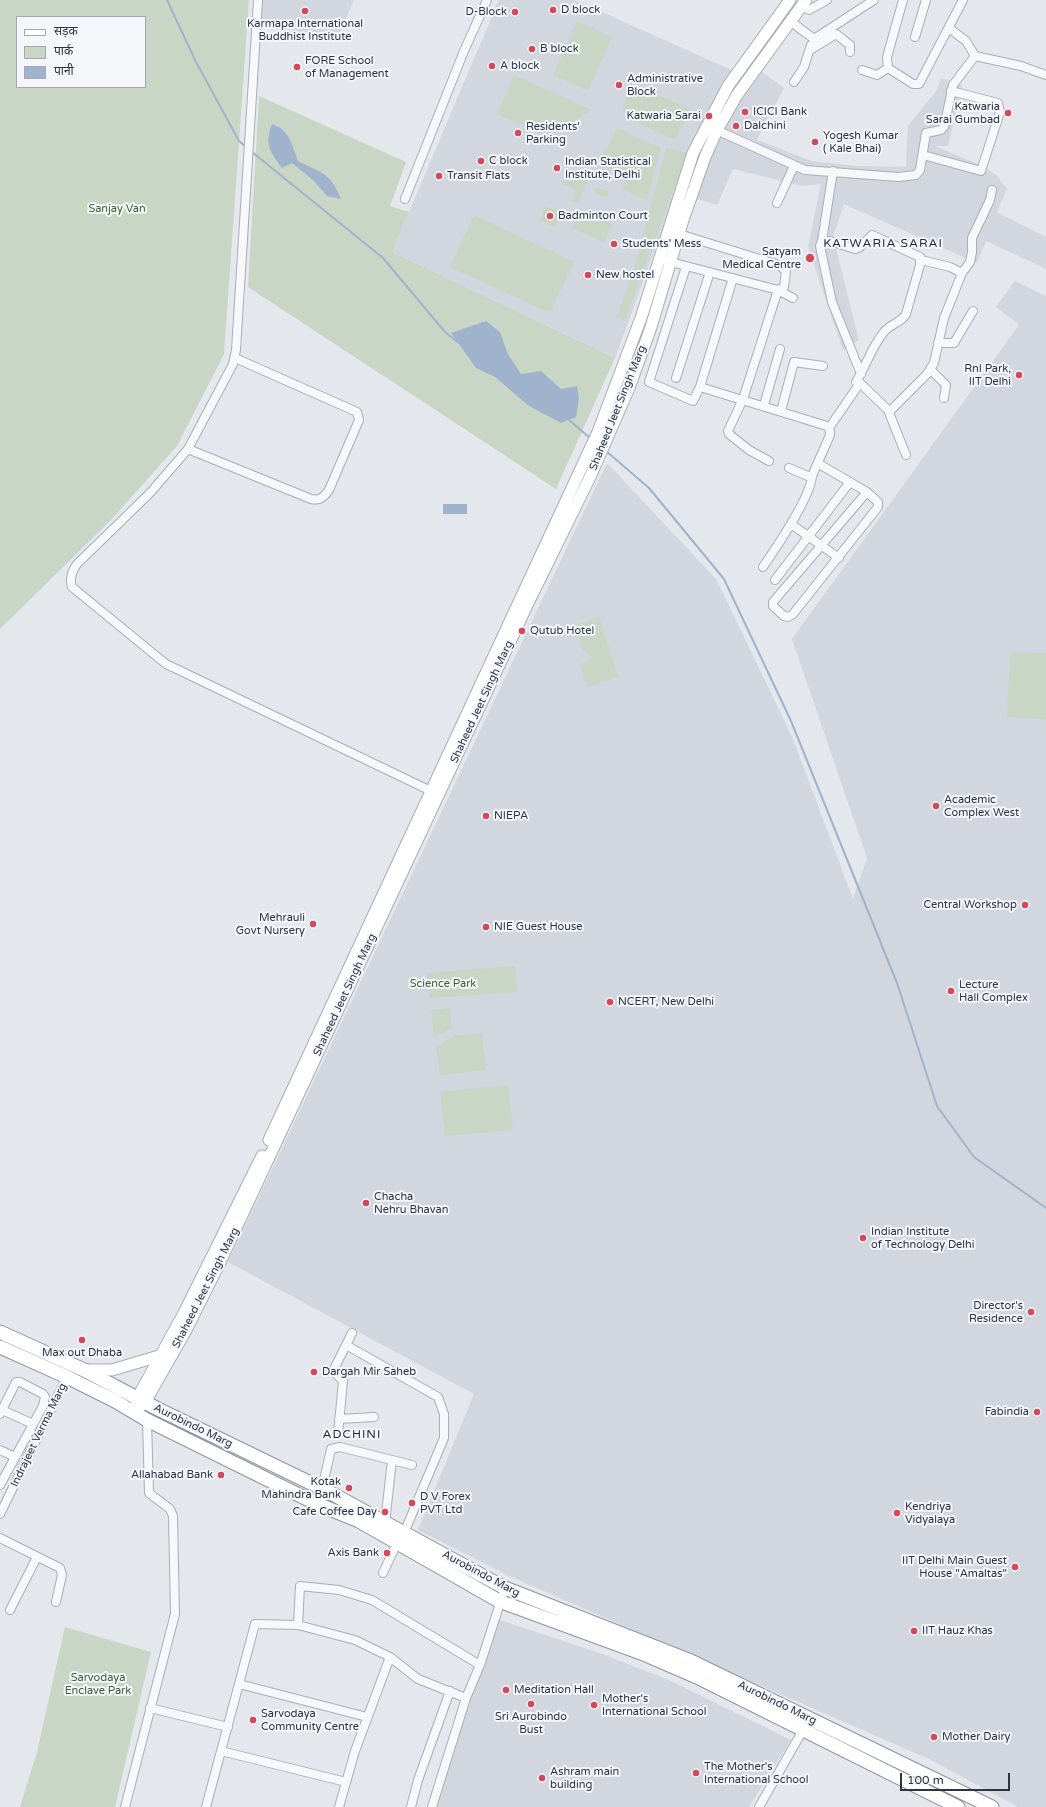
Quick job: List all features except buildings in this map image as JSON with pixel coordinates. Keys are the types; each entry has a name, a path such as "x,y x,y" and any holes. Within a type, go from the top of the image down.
{"highway":[{"name":"Aurobindo Marg","path":"0,1332 84,1370 322,1488 385,1523 400,1538 499,1601 646,1655 697,1677 958,1807"},
{"path":"0,1347 67,1377"},
{"name":"Aurobindo Marg","path":"67,1377 115,1401 147,1420 315,1503 400,1538 505,1588 691,1661 992,1807"}],"main road":[{"name":"Shaheed Jeet Singh Marg","path":"142,1400 185,1332 221,1260 598,444 641,318 693,153 706,125 728,86 790,0"},
{"name":"Shaheed Jeet Singh Marg","path":"142,1400 159,1356 184,1313 249,1182 431,791 598,444 629,388 651,327 679,234 705,157 737,95 804,3"},
{"path":"84,1370 112,1370 159,1356"},
{"path":"134,1412 142,1400"}],"street":[{"path":"258,0 235,358 188,449 150,493 77,564 71,574 72,587 166,664 431,791"},
{"path":"405,199 464,51 487,0"},
{"path":"804,3 809,10 827,0"},
{"path":"794,82 804,66 814,39 874,0"},
{"path":"888,68 887,57 903,0"},
{"path":"915,37 926,0"},
{"path":"888,68 913,84 919,84 963,0"},
{"path":"790,21 814,39"},
{"path":"949,28 966,41 975,56 1021,66 1046,76"},
{"path":"810,50 836,34 850,45 850,52"},
{"path":"706,125 805,170 912,176 920,170 927,131 941,130 944,127 953,85 975,56"},
{"path":"862,70 877,75 888,68"},
{"path":"923,155 981,171 1000,112 998,102 951,91"},
{"path":"777,203 794,166"},
{"path":"832,171 820,246 832,302 861,374"},
{"path":"888,410 892,410 930,369 944,318 962,273 970,262 972,238 990,200 992,190"},
{"path":"679,234 779,265 786,271 784,287 778,290 743,399 729,427 729,434 749,450 769,461"},
{"path":"822,241 830,241 855,249 860,247 872,235 917,254 921,260 962,273"},
{"path":"659,258 670,263 778,290 793,298"},
{"path":"906,455 888,410 860,383 856,382 883,333 904,319 921,260"},
{"path":"686,267 649,382 693,401 700,387 733,278"},
{"path":"676,378 710,272"},
{"path":"938,342 954,343 973,310"},
{"path":"764,405 780,349"},
{"path":"188,449 312,499 319,500 330,490 359,420 357,412 235,358"},
{"path":"781,411 794,362 823,366"},
{"path":"930,369 946,385 944,398"},
{"path":"764,567 791,524 811,484 812,476 819,464 830,435 829,428 860,383"},
{"path":"700,387 764,405 829,428"},
{"path":"819,464 867,492 878,502 877,509 793,614 788,617 784,616 772,606 773,602 867,492"},
{"path":"789,468 810,477 812,476"},
{"path":"775,580 850,482"},
{"path":"791,524 839,558"},
{"path":"338,1434 343,1381 332,1371 352,1333"},
{"path":"346,1344 433,1393 438,1397 442,1404 445,1422 444,1438 400,1538 383,1572"},
{"name":"Indrajeet Verma Marg","path":"0,1514 3,1500 40,1433 67,1377"},
{"path":"0,1485 15,1457 32,1426 43,1406 45,1397 43,1394 20,1382 16,1382 1,1412 32,1426 40,1433"},
{"path":"340,1419 374,1417"},
{"path":"126,1807 175,1614 173,1516 170,1509 149,1493 147,1420"},
{"path":"322,1488 331,1449 340,1447 412,1465"},
{"path":"0,1450 15,1457"},
{"path":"385,1523 392,1460"},
{"path":"0,1538 60,1568 62,1572 56,1602"},
{"path":"10,1610 37,1557"},
{"path":"298,1625 300,1586 339,1590 372,1600 480,1665"},
{"path":"432,1807 466,1698 480,1665 499,1601 505,1588"},
{"path":"206,1807 255,1624 298,1625 355,1640 390,1657 418,1679 466,1698"},
{"path":"339,1807 367,1717 390,1657"},
{"path":"239,1684 367,1717"},
{"path":"411,1807 418,1780 450,1691"},
{"path":"150,1708 228,1727"},
{"path":"760,1807 803,1730"},
{"path":"221,1751 346,1782"}],"shaded area":[{"name":"Karmapa International Buddhist Institute","path":"261,0 354,0 337,39 260,23"},
{"name":"Indian Statistical Institute, Delhi","path":"499,0 575,0 736,72 679,184 615,358 392,252"},
{"path":"758,69 784,88 757,140 812,161 857,166 906,167 908,126 936,91 941,78 962,85 948,146 935,146 980,165 996,175 1007,189 997,212 1046,237 1046,269 986,241 977,263 844,204 833,237 859,340 843,350 808,247 821,184 801,186 733,169 717,205 694,198 722,127"},
{"path":"1015,281 1046,296 1046,1807 1018,1807 929,1759 507,1575 418,1530 474,1394 228,1262 607,463 716,579 793,739 853,899 867,858 792,639 1019,325 996,307"},
{"name":"Mother's International School","path":"500,1620 597,1652 669,1680 791,1740 749,1807 434,1807 464,1715"}],"green space":[{"name":"Sanjay Van","path":"0,0 249,0 224,354 177,446 111,520 0,629"},
{"path":"577,21 612,37 588,91 553,75"},
{"path":"514,75 592,110 548,136 497,114"},
{"path":"651,92 691,109 675,140 626,118 627,112 622,111 628,96"},
{"path":"259,96 406,162 390,206 409,212 392,252 615,358 556,489 248,287"},
{"path":"617,128 661,148 647,200 623,190 629,172 597,167"},
{"path":"666,148 690,153 672,193 625,321 616,317 634,270"},
{"path":"568,171 588,179 578,203 572,201 576,190 562,184"},
{"path":"597,187 609,192 607,198 594,193"},
{"name":"Badminton Court","path":"546,206 561,213 555,227 540,220"},
{"path":"579,210 612,224 604,242 572,228"},
{"path":"474,215 574,262 550,313 450,267"},
{"path":"599,617 618,676 588,688 580,665 592,658 582,649 575,626"},
{"path":"1010,652 1046,653 1046,719 1007,717"},
{"name":"Science Park","path":"515,966 517,992 430,998 427,973"},
{"path":"450,1008 452,1028 434,1038 431,1010"},
{"path":"482,1033 486,1070 440,1075 436,1046 455,1036"},
{"path":"508,1085 513,1130 445,1136 440,1092"},
{"name":"Sarvodaya Enclave Park","path":"65,1627 151,1652 115,1807 20,1807 37,1752"}],"water":[{"path":"272,124 287,134 298,161 325,175 337,190 341,199 327,196 314,181 292,163 282,168 271,152 268,143 268,137"},
{"path":"486,321 500,332 508,354 521,374 541,371 561,389 577,386 579,399 576,417 561,423 529,406 495,377 476,368 451,333"},
{"path":"443,504 467,504 467,514 443,514"}],"waterway":[{"path":"167,0 196,62 239,141 247,148"},
{"path":"252,152 383,258 445,332 459,343"},
{"path":"568,419 590,438"},
{"path":"606,451 649,488 724,579 791,721 897,983 937,1106 974,1157 1046,1208"}],"place":[{"name":"D block","path":"553,10"},
{"name":"Karmapa International Buddhist Institute","path":"305,11"},
{"name":"D-Block","path":"515,12"},
{"name":"B block","path":"532,49"},
{"name":"A block","path":"492,66"},
{"name":"FORE School of Management","path":"297,67"},
{"name":"Administrative Block","path":"619,85"},
{"name":"ICICI Bank","path":"745,112"},
{"name":"Katwaria Sarai Gumbad","path":"1008,113"},
{"name":"Katwaria Sarai","path":"709,116"},
{"name":"Dalchini","path":"736,126"},
{"name":"Residents' Parking","path":"518,133"},
{"name":"Yogesh Kumar ( Kale Bhai)","path":"815,142"},
{"name":"C block","path":"481,161"},
{"name":"Indian Statistical Institute, Delhi","path":"557,168"},
{"name":"Transit Flats","path":"439,176"},
{"name":"Badminton Court","path":"550,216"},
{"name":"Students' Mess","path":"614,244"},
{"name":"Satyam Medical Centre","path":"810,258"},
{"name":"New hostel","path":"588,275"},
{"name":"RnI Park, IIT Delhi","path":"1019,375"},
{"name":"Qutub Hotel","path":"522,631"},
{"name":"Academic Complex West","path":"936,806"},
{"name":"NIEPA","path":"486,816"},
{"name":"Central Workshop","path":"1025,905"},
{"name":"Mehrauli Govt Nursery","path":"313,924"},
{"name":"NIE Guest House","path":"486,927"},
{"name":"Lecture Hall Complex","path":"951,991"},
{"name":"NCERT, New Delhi","path":"610,1002"},
{"name":"Chacha Nehru Bhavan","path":"366,1203"},
{"name":"Indian Institute of Technology Delhi","path":"863,1238"},
{"name":"Director's Residence","path":"1031,1312"},
{"name":"Max out Dhaba","path":"82,1340"},
{"name":"Dargah Mir Saheb","path":"314,1372"},
{"name":"Fabindia","path":"1037,1412"},
{"name":"Allahabad Bank","path":"221,1475"},
{"name":"Kotak Mahindra Bank","path":"349,1488"},
{"name":"D V Forex PVT Ltd","path":"412,1503"},
{"name":"Cafe Coffee Day","path":"385,1512"},
{"name":"Kendriya Vidyalaya","path":"897,1513"},
{"name":"Axis Bank","path":"387,1553"},
{"name":"IIT Delhi Main Guest House \"Amaltas\"","path":"1015,1567"},
{"name":"IIT Hauz Khas","path":"914,1631"},
{"name":"Meditation Hall","path":"506,1690"},
{"name":"Sri Aurobindo Bust","path":"531,1704"},
{"name":"Mother's International School","path":"594,1705"},
{"name":"Sarvodaya Community Centre","path":"253,1720"},
{"name":"Mother Dairy","path":"934,1737"},
{"name":"The Mother's International School","path":"696,1773"},
{"name":"Ashram main building","path":"542,1778"}],"district":[{"name":"KATWARIA SARAI","path":"883,244"},
{"name":"ADCHINI","path":"352,1435"}]}
